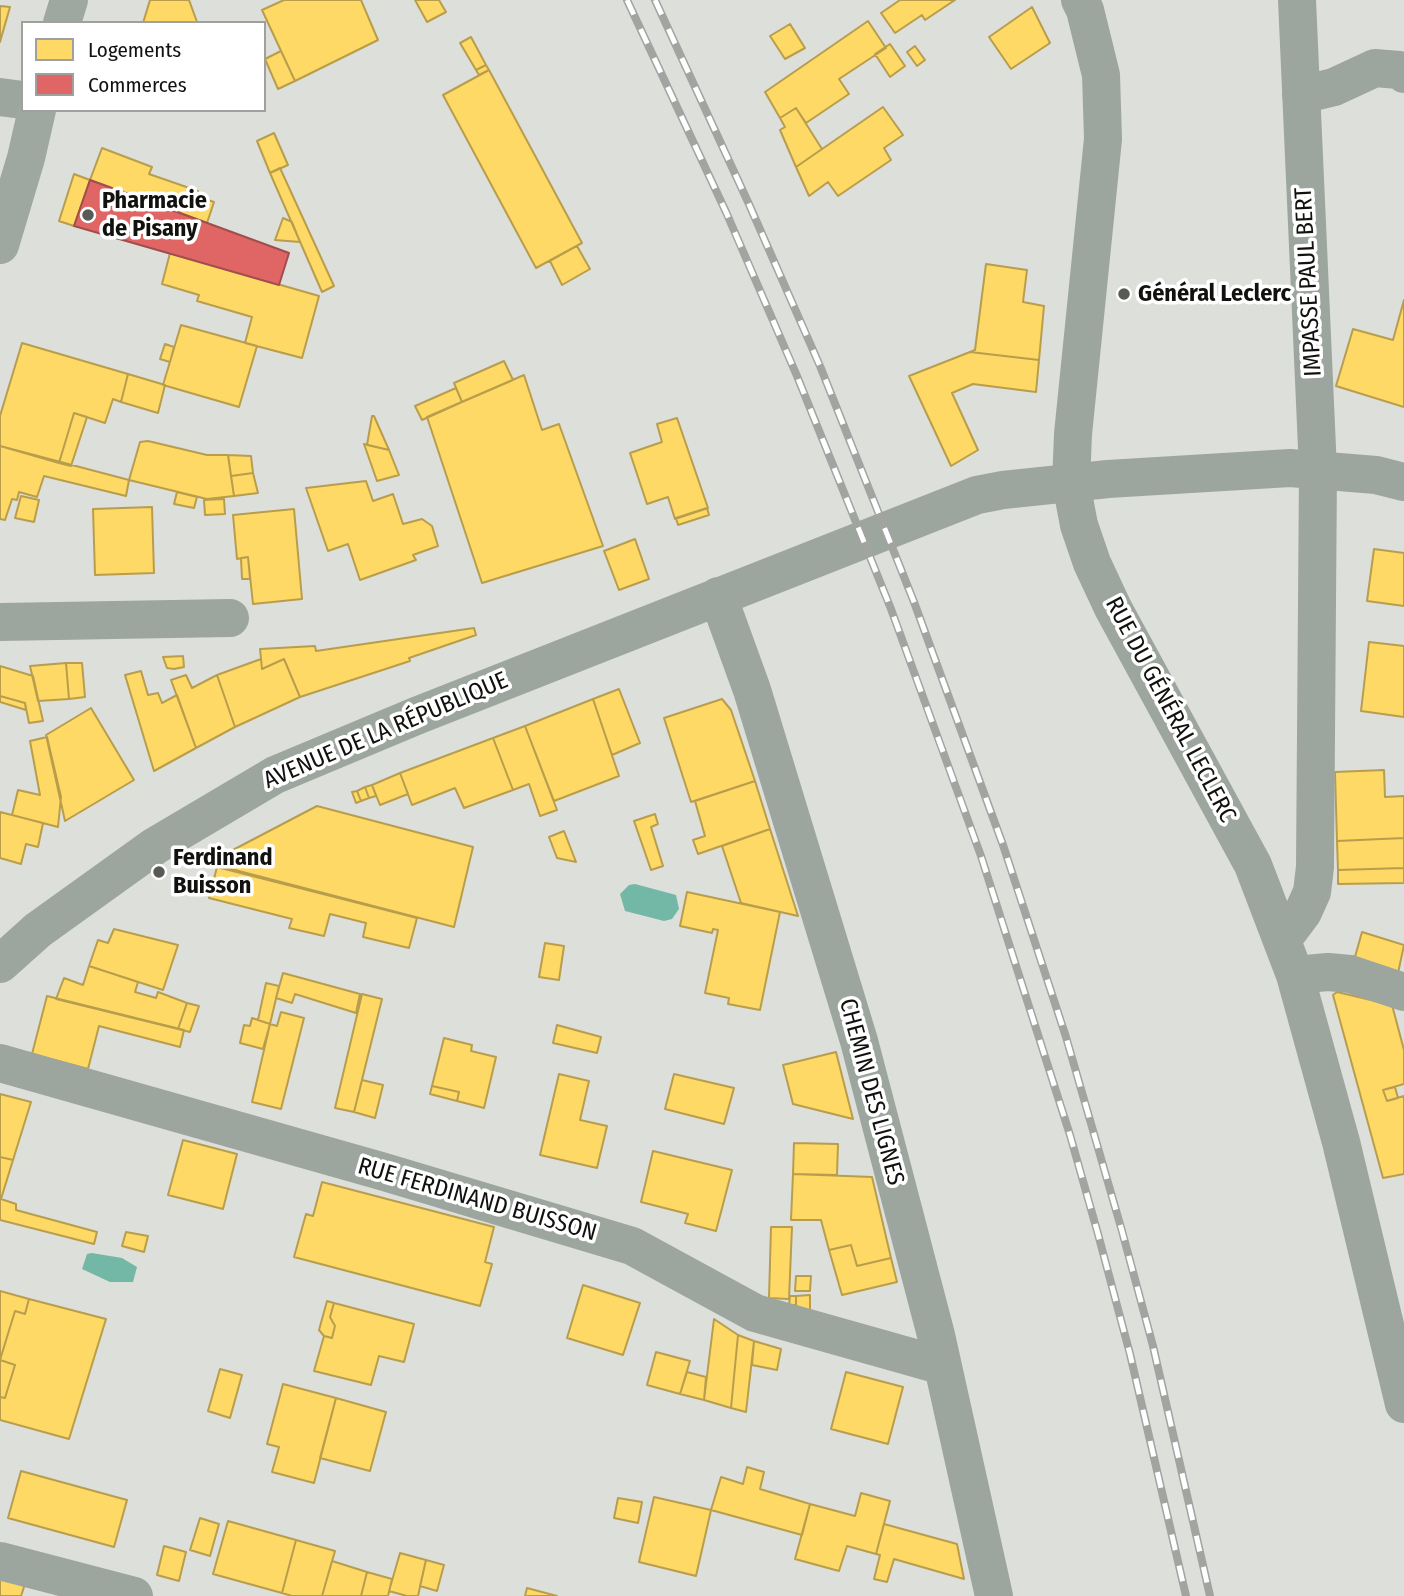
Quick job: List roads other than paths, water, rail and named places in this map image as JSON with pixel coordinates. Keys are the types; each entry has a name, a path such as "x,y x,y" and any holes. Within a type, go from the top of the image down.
{"main road":[{"path":"63,21 69,0"},
{"path":"0,245 37,112"}],"street":[{"name":"RUE DU GÉNÉRAL LECLERC","path":"1080,0 1085,10 1101,75 1103,139 1073,435 1071,482 1079,525 1091,563 1253,865 1288,958 1341,1142 1404,1404"},
{"name":"IMPASSE PAUL BERT","path":"1288,958 1312,892 1315,867 1304,469 1301,95 1297,0"},
{"path":"1301,95 1334,87 1375,68 1399,70 1404,74"},
{"path":"0,97 21,100"},
{"name":"AVENUE DE LA RÉPUBLIQUE","path":"0,964 38,930 155,846 275,775 416,716 977,495 1071,482 1304,469 1376,475 1404,482"},
{"name":"CHEMIN DES LIGNES","path":"718,596 752,690 859,1041 943,1366 994,1596"},
{"path":"0,622 230,618"},
{"path":"1288,958 1328,972 1350,975 1404,992"},
{"name":"RUE FERDINAND BUISSON","path":"0,1062 632,1246 755,1313 943,1366"},
{"path":"0,1560 134,1596"}],"railway":[{"path":"627,0 726,212 797,376 891,609 981,856 1070,1135 1098,1234 1130,1354 1186,1596"},
{"path":"655,0 820,366 914,602 1003,845 1066,1037 1122,1231 1153,1346 1210,1596"}],"place":[{"name":"Pharmacie de Pisany","path":"88,215"},
{"name":"Général Leclerc","path":"1124,294"},
{"name":"Ferdinand Buisson","path":"159,872"}]}
